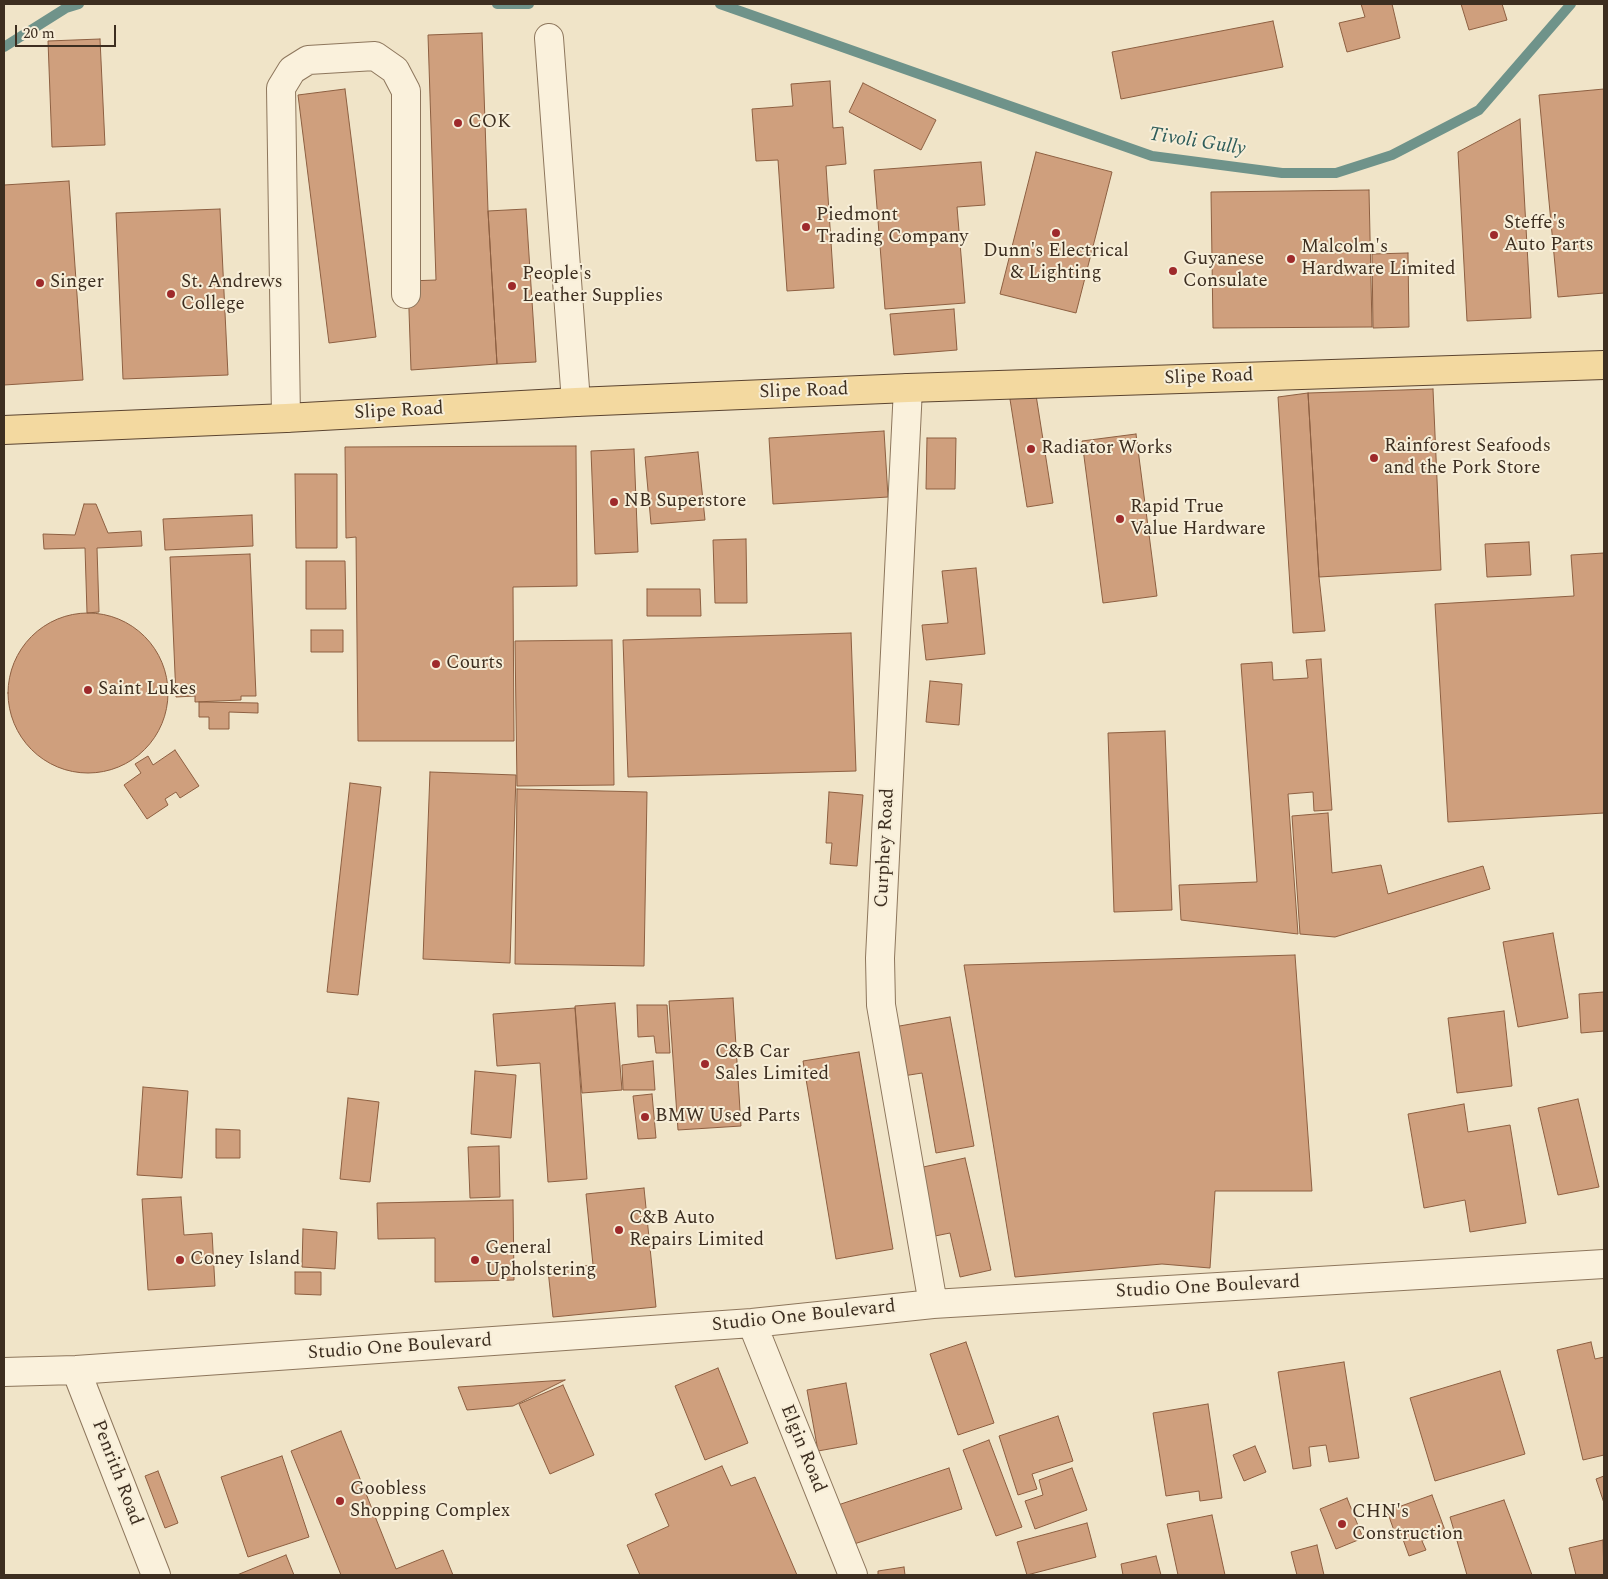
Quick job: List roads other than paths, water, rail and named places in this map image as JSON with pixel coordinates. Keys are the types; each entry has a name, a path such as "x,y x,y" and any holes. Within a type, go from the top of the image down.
{"main road":[{"name":"Slipe Road","path":"4,430 908,388 1604,365"}],"street":[{"path":"549,38 576,402"},
{"path":"286,418 281,88 292,70 308,60 375,56 395,70 406,91 406,294"},
{"name":"Curphey Road","path":"908,388 880,958 881,1005 933,1304"},
{"name":"Studio One Boulevard","path":"4,1372 76,1370 752,1323 933,1304 1604,1264"},
{"name":"Elgin Road","path":"752,1323 853,1575"},
{"name":"Penrith Road","path":"76,1370 156,1575"}],"waterway":[{"name":"Tivoli Gully","path":"4,47 66,8 79,4"},
{"name":"Tivoli Gully","path":"497,4 529,4"},
{"name":"Tivoli Gully","path":"720,4 1152,156 1282,173 1336,173 1392,155 1479,110 1571,4"}],"place":[{"name":"COK","path":"458,123"},
{"name":"Piedmont Trading Company","path":"806,227"},
{"name":"Dunn's Electrical & Lighting","path":"1056,233"},
{"name":"Steffe's Auto Parts","path":"1494,235"},
{"name":"Malcolm's Hardware Limited","path":"1291,259"},
{"name":"Guyanese Consulate","path":"1173,271"},
{"name":"Singer","path":"40,283"},
{"name":"People's Leather Supplies","path":"512,286"},
{"name":"St. Andrews College","path":"171,294"},
{"name":"Radiator Works","path":"1031,449"},
{"name":"Rainforest Seafoods and the Pork Store","path":"1374,458"},
{"name":"NB Superstore","path":"614,502"},
{"name":"Rapid True Value Hardware","path":"1120,519"},
{"name":"Courts","path":"436,664"},
{"name":"Saint Lukes","path":"88,690"},
{"name":"C&B Car Sales Limited","path":"705,1064"},
{"name":"BMW Used Parts","path":"645,1117"},
{"name":"C&B Auto Repairs Limited","path":"619,1230"},
{"name":"Coney Island","path":"180,1260"},
{"name":"General Upholstering","path":"475,1260"},
{"name":"Goobless Shopping Complex","path":"340,1501"},
{"name":"CHN's Construction","path":"1342,1524"}]}
